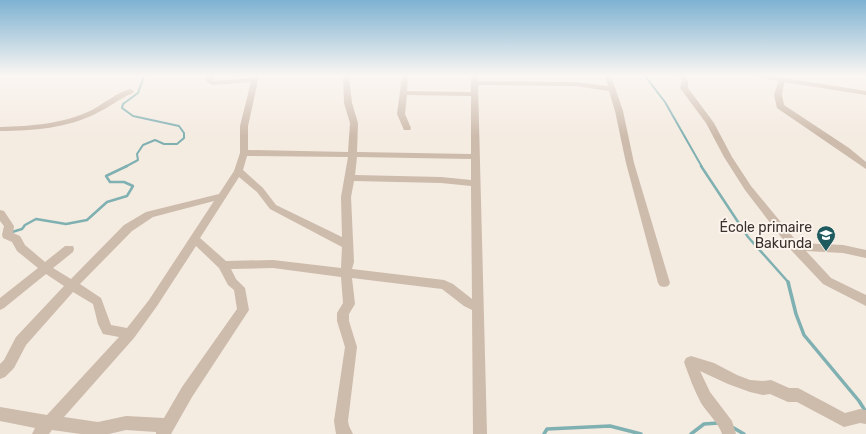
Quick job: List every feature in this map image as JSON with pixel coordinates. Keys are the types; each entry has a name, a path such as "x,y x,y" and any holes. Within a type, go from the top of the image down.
{"street":[{"path":"0,129 34,128 61,123 93,111 120,96"},
{"path":"39,434 130,334 153,303 238,171 244,153 244,126 252,96"},
{"path":"343,433 340,421 345,398 351,347 342,321 343,313 349,304 346,273 348,262 346,244 346,197 353,155 352,145 354,123 348,96"},
{"path":"403,96 401,114 407,128"},
{"path":"474,96 474,158 477,184 480,434"},
{"path":"614,96 630,163 664,283"},
{"path":"690,96 710,123 737,170 795,247 827,281 866,301"},
{"path":"778,96 780,106 846,150 866,166"},
{"path":"244,153 416,155 474,158"},
{"path":"238,171 260,190 273,208 346,244"},
{"path":"349,178 441,180 477,184"},
{"path":"0,373 12,360 21,341 105,250 128,228 150,214 222,196"},
{"path":"0,213 9,226 7,235 16,239 21,248 46,269 97,301 102,309 103,326 107,330 130,334"},
{"path":"0,414 24,419 98,428 126,423 165,430 187,392 242,310 241,292 232,282 223,265 194,238"},
{"path":"795,247 843,249 866,254"},
{"path":"0,306 69,249"},
{"path":"223,265 273,264 444,285 453,289 468,304 478,307"},
{"path":"729,434 725,423 700,390 691,362 709,367 733,380 750,386 763,388 771,387 788,395 798,395 844,420 860,416 866,417"}],"waterway":[{"path":"126,167 138,160 137,154 143,145 155,140 164,144 177,144 184,138 184,133 179,126 133,116 122,108 123,104 134,96"},
{"path":"661,96 702,167"},
{"path":"701,166 748,237 789,283"},
{"path":"12,232 22,229 25,225 36,219 66,224 87,220 107,202 127,196 133,186 124,182 110,182 106,176 126,167"},
{"path":"788,282 796,314 804,335 859,401 866,412"},
{"path":"691,434 704,424 718,423"},
{"path":"544,434 547,429 610,426 641,434"},
{"path":"732,427 744,434"}],"place":[{"name":"École primaire Bakunda","path":"826,252"}]}
